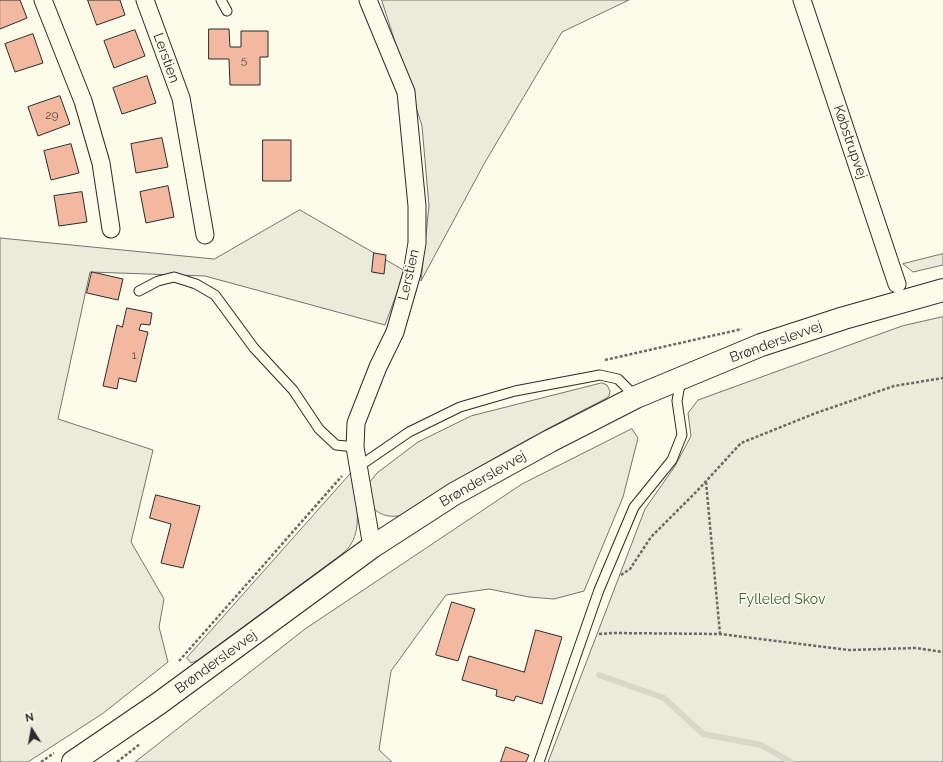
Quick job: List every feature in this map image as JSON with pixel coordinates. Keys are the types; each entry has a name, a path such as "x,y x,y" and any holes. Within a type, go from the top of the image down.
{"main road":[{"name":"Brønderslevvej","path":"66,755 158,704 372,548 454,494 550,441 636,397 761,345 844,318 943,290"}],"street":[{"path":"43,0 83,101 101,163 111,229"},
{"name":"Lerstien","path":"145,0 180,98 205,235"},
{"name":"Lerstien","path":"368,0 406,92 417,206 417,243 412,273 395,332 378,367 356,423 356,458 372,548"},
{"name":"Købstrupvej","path":"802,0 898,284"}],"lane":[{"path":"221,0 227,11"},
{"path":"139,291 158,281 174,277 196,284 215,295 254,348 294,390 319,429 336,445 356,458 460,407 515,391 600,375 618,379 636,397"},
{"path":"539,762 599,590 634,507 672,460 682,435 677,401 681,378"}],"path":[{"path":"599,362 745,328"},
{"path":"599,590 630,569 651,537 741,443 816,413 894,386 943,378"},
{"path":"179,661 356,458"},
{"path":"706,481 720,634"},
{"path":"583,636 613,633 720,634 849,650 916,648 943,652"},
{"path":"117,762 140,743"},
{"path":"41,762 66,755"}],"green space":[{"path":"382,0 629,0 562,32 484,164 421,281 429,206 422,126"},
{"path":"300,210 405,271 385,325 205,276 90,272 58,419 153,450 131,542 164,599 159,627 168,662 102,714 28,762 0,762 0,238 214,259"},
{"path":"943,254 943,265 913,272 903,264"},
{"name":"Fylleled Skov","path":"943,317 943,762 548,762 645,509 675,466 691,436 688,413 698,400 902,326"},
{"path":"602,383 607,385 610,391 609,396 605,399 500,455 399,516 384,515 377,512 371,506 369,483 377,473 418,442 471,416"},
{"path":"632,429 638,438 623,497 584,591 554,599 529,597 489,589 446,595 391,671 379,750 392,762 135,762 305,629 522,484"},
{"path":"352,472 357,509 357,528 355,537 349,547 342,554 198,660 191,663 187,658"}],"building":[{"path":"0,0 20,0 27,18 0,29"},
{"path":"88,0 120,0 125,15 97,25"},
{"path":"209,29 229,29 230,47 241,47 241,31 268,31 268,57 260,57 260,85 230,85 229,59 209,59"},
{"path":"135,30 145,56 114,68 104,41"},
{"path":"33,34 43,63 15,72 5,44"},
{"path":"147,76 156,103 122,114 113,88"},
{"path":"60,96 70,124 38,136 28,107"},
{"path":"162,138 168,167 136,173 131,144"},
{"path":"263,140 291,140 291,181 263,181"},
{"path":"71,144 79,173 51,180 44,151"},
{"path":"168,186 174,217 146,223 140,192"},
{"path":"82,192 87,222 59,226 54,196"},
{"path":"374,253 386,255 384,274 372,272"},
{"path":"92,272 123,279 118,300 87,293"},
{"path":"127,308 152,313 150,325 141,324 139,330 148,332 136,382 119,378 117,389 103,386 117,325 122,327"},
{"path":"156,495 200,506 183,568 161,563 171,524 150,518"},
{"path":"452,602 475,609 458,661 436,655"},
{"path":"536,630 562,637 542,704 516,696 514,701 496,696 497,690 462,680 469,656 524,672"},
{"path":"506,747 529,755 526,762 501,762"}],"waterway":[{"path":"599,675 664,698 703,734 761,745 791,762"}]}
